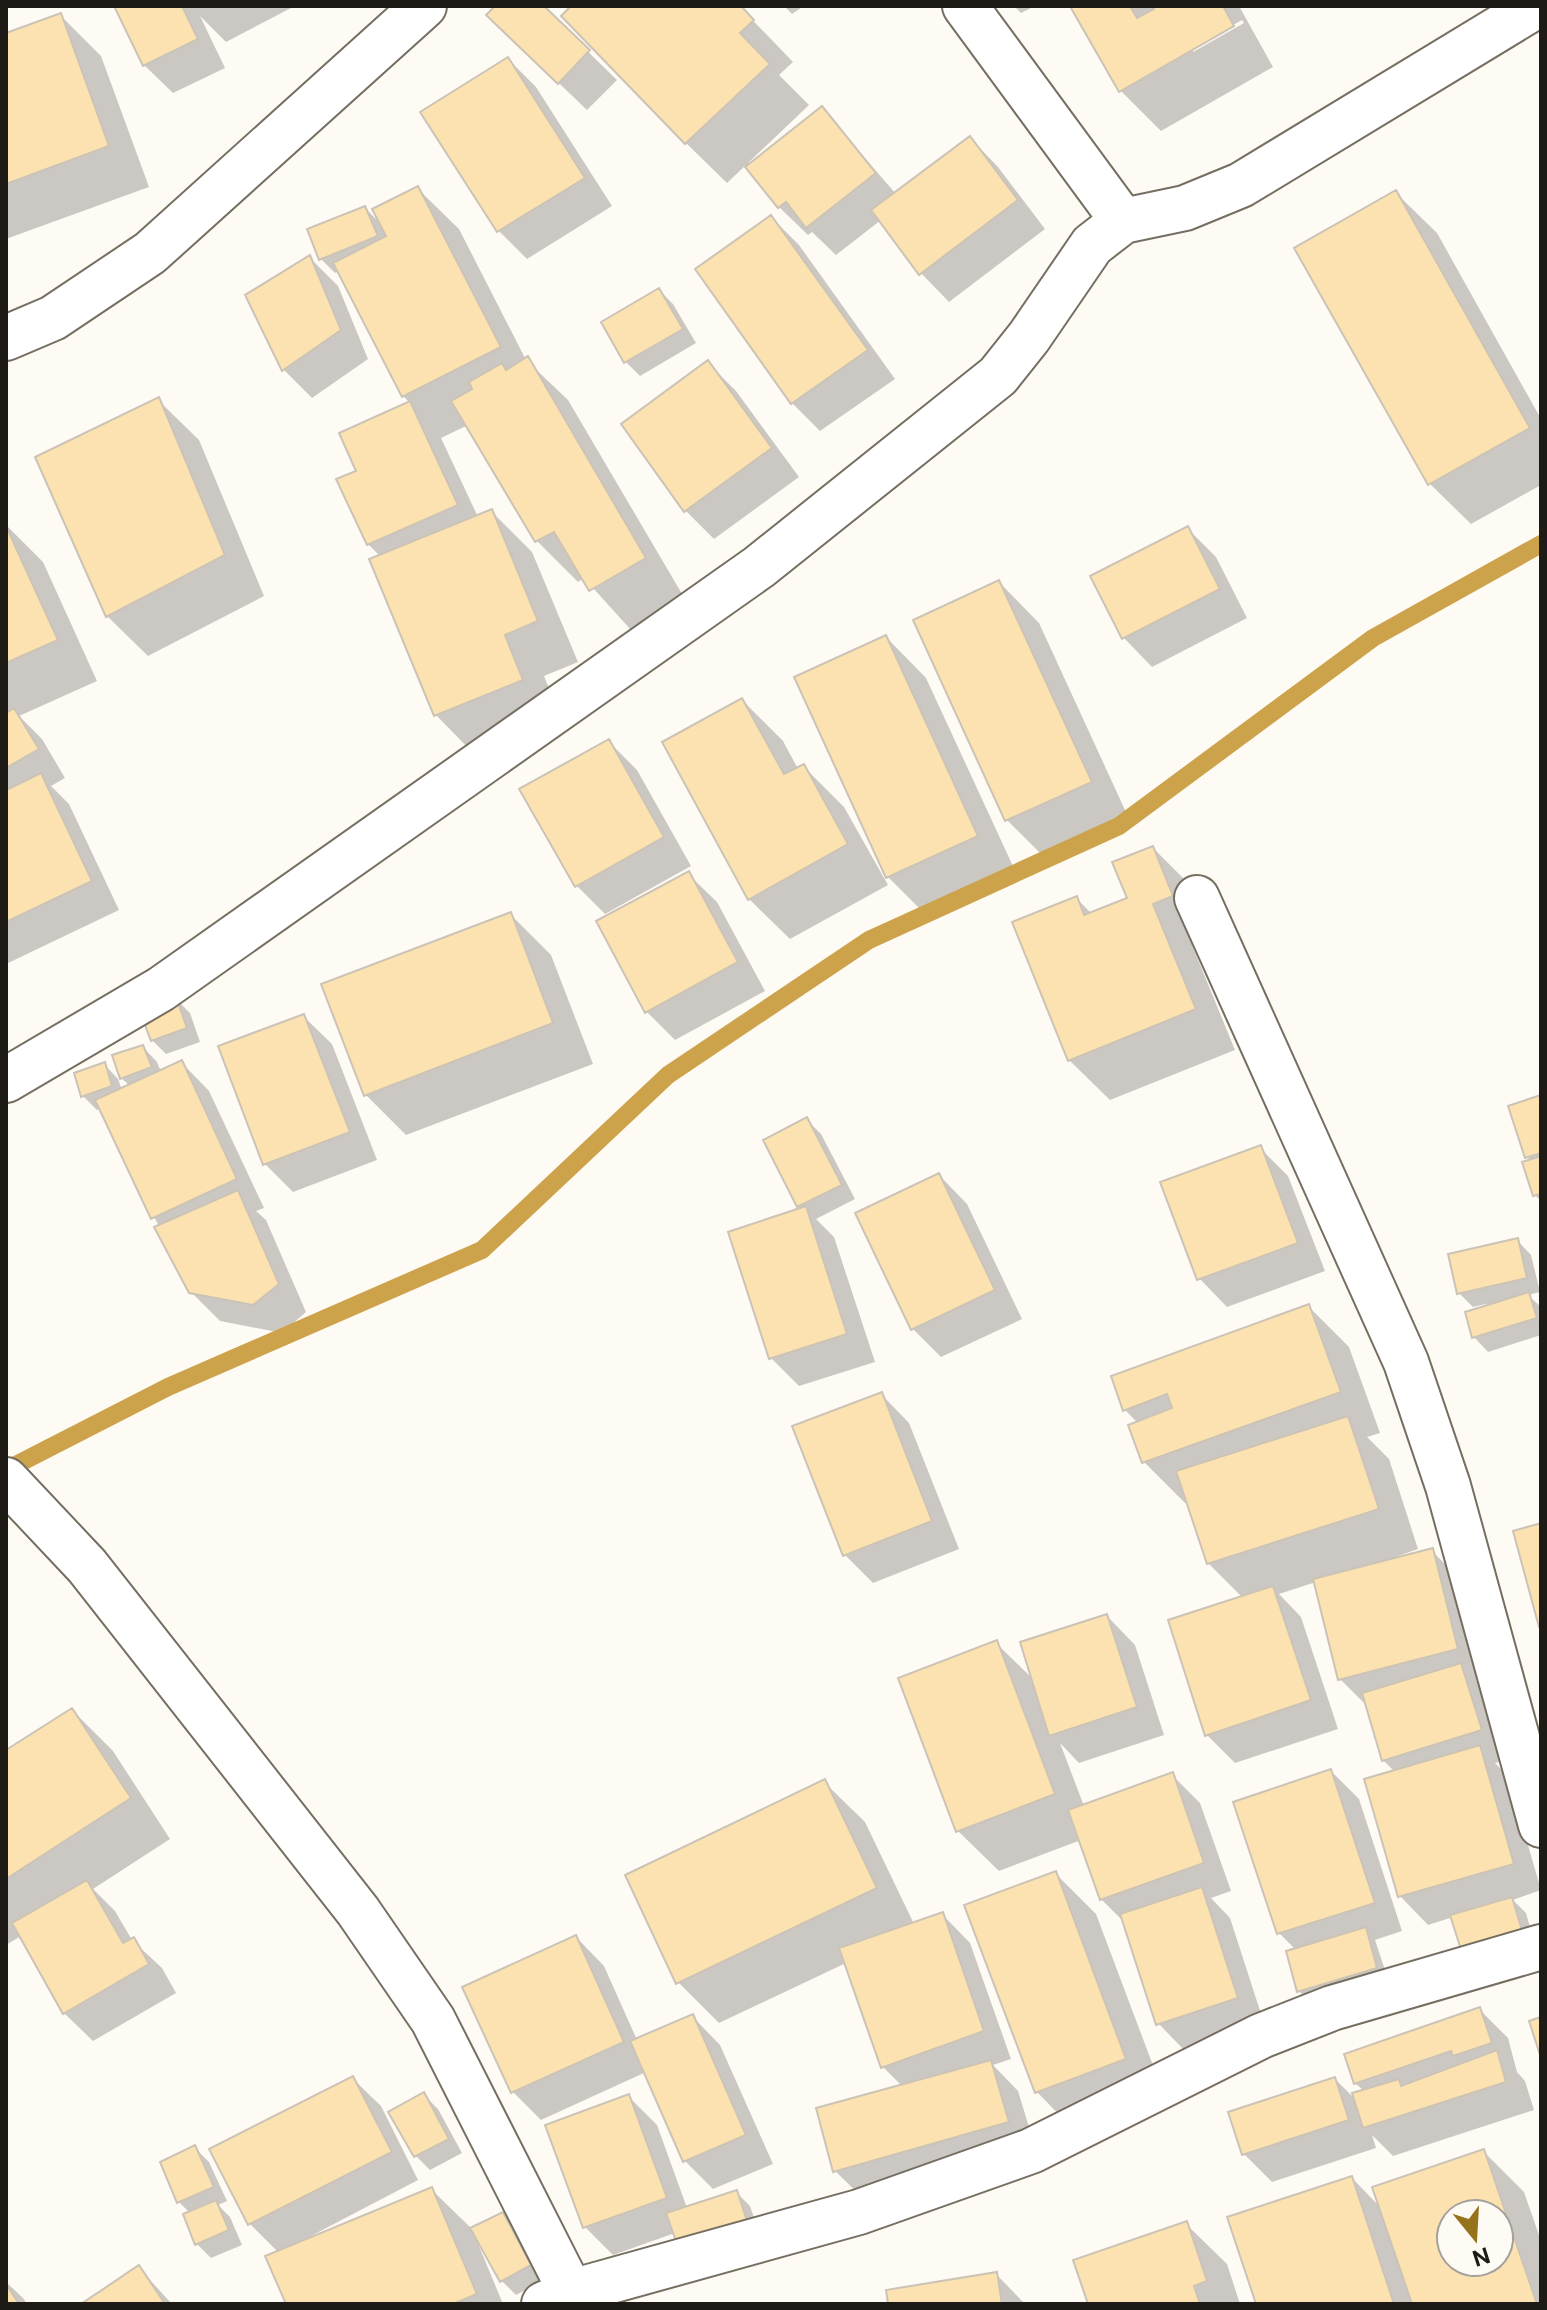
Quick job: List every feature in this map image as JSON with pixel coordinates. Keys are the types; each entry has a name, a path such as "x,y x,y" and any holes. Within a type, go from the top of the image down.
{"street":[{"path":"965,6 1123,221"},
{"path":"6,1080 161,989 759,567 998,376 1029,337 1092,245 1123,221 1185,208 1241,185 1536,6"},
{"path":"6,338 53,318 150,253 419,7"},
{"path":"1197,898 1406,1362 1448,1486 1541,1825"},
{"path":"15,1488 87,1566 358,1911 433,2020 558,2298 859,2212 1031,2151 1261,2036 1332,2008 1541,1947"}],"building":[{"path":"114,6 182,6 198,39 143,66"},
{"path":"495,6 544,6 590,50 558,84 486,15"},
{"path":"571,6 741,6 754,20 740,33 770,64 685,144 561,16"},
{"path":"1130,6 1137,18 1154,9 1152,6 1223,6 1234,26 1119,92 1071,8"},
{"path":"61,13 109,146 6,184 6,33"},
{"path":"508,57 585,178 497,232 420,112"},
{"path":"822,106 876,173 806,228 786,202 778,208 745,167"},
{"path":"970,136 1018,200 919,275 871,210"},
{"path":"418,186 501,347 402,397 333,263 386,236 372,209"},
{"path":"1396,190 1530,428 1428,485 1294,248"},
{"path":"365,206 378,236 319,260 307,229"},
{"path":"771,215 868,350 791,404 695,269"},
{"path":"310,255 341,330 282,371 245,295"},
{"path":"659,288 683,329 624,363 601,322"},
{"path":"528,356 646,558 589,591 554,532 535,542 451,401 472,389 469,382 502,363 506,370"},
{"path":"708,360 772,448 684,512 621,424"},
{"path":"159,397 225,555 106,617 35,457"},
{"path":"410,401 458,505 367,545 336,479 356,471 339,433"},
{"path":"492,509 538,621 505,635 523,680 434,716 369,559"},
{"path":"6,526 58,640 6,663"},
{"path":"1188,526 1220,589 1122,639 1090,576"},
{"path":"999,580 1092,782 1005,821 913,620"},
{"path":"886,635 978,836 886,878 794,677"},
{"path":"742,698 784,774 804,764 848,844 748,900 662,742"},
{"path":"14,708 39,749 6,768 6,713"},
{"path":"609,739 664,837 575,887 519,789"},
{"path":"41,773 92,881 6,922 6,790"},
{"path":"1153,846 1173,896 1153,904 1196,1009 1068,1061 1012,922 1077,896 1084,915 1127,898 1112,862"},
{"path":"689,871 738,962 645,1013 596,921"},
{"path":"511,912 553,1023 364,1096 321,984"},
{"path":"176,997 187,1028 151,1041 139,1009"},
{"path":"304,1014 350,1132 263,1165 218,1046"},
{"path":"143,1045 152,1067 120,1079 112,1055"},
{"path":"182,1060 237,1179 151,1219 95,1100"},
{"path":"105,1062 112,1086 81,1097 74,1073"},
{"path":"1541,1095 1541,1153 1525,1158 1508,1106"},
{"path":"807,1117 842,1185 797,1207 763,1140"},
{"path":"1261,1145 1298,1243 1197,1280 1160,1182"},
{"path":"1541,1156 1541,1194 1533,1196 1522,1162"},
{"path":"939,1173 995,1290 911,1330 855,1213"},
{"path":"238,1190 279,1284 253,1305 189,1293 154,1227"},
{"path":"806,1206 847,1334 769,1359 728,1232"},
{"path":"1518,1238 1527,1278 1457,1294 1448,1254"},
{"path":"1529,1292 1537,1318 1472,1338 1465,1312"},
{"path":"1309,1304 1341,1392 1142,1463 1128,1425 1172,1408 1167,1394 1123,1411 1111,1376"},
{"path":"882,1392 932,1521 843,1556 792,1426"},
{"path":"1348,1416 1379,1509 1207,1564 1176,1471"},
{"path":"1541,1523 1541,1627 1539,1627 1513,1531"},
{"path":"1433,1548 1458,1649 1338,1680 1313,1579"},
{"path":"1273,1586 1311,1700 1205,1736 1168,1620"},
{"path":"1107,1614 1137,1707 1049,1736 1020,1642"},
{"path":"997,1640 1055,1794 956,1832 898,1678"},
{"path":"1461,1663 1482,1730 1382,1761 1362,1693"},
{"path":"72,1708 131,1798 6,1879 6,1750"},
{"path":"1480,1745 1514,1864 1398,1897 1364,1779"},
{"path":"1331,1769 1375,1903 1277,1934 1233,1802"},
{"path":"1173,1772 1204,1863 1100,1900 1068,1810"},
{"path":"825,1779 877,1888 676,1984 625,1875"},
{"path":"1056,1871 1126,2059 1035,2093 964,1905"},
{"path":"87,1880 123,1943 134,1937 149,1964 63,2014 12,1923"},
{"path":"1202,1887 1238,1998 1156,2025 1120,1914"},
{"path":"1512,1897 1523,1934 1462,1953 1450,1915"},
{"path":"943,1912 984,2031 881,2068 839,1948"},
{"path":"1366,1927 1377,1968 1297,1992 1286,1951"},
{"path":"576,1935 624,2042 511,2093 462,1987"},
{"path":"1480,2007 1492,2043 1453,2056 1451,2051 1354,2084 1344,2054"},
{"path":"693,2014 746,2135 683,2162 630,2041"},
{"path":"1541,2017 1541,2058 1529,2021"},
{"path":"1497,2050 1506,2082 1363,2128 1352,2093 1399,2079 1401,2086"},
{"path":"991,2060 1009,2122 833,2172 816,2108"},
{"path":"353,2076 392,2152 248,2225 209,2149"},
{"path":"1335,2077 1349,2120 1242,2155 1228,2112"},
{"path":"424,2092 449,2139 414,2157 388,2112"},
{"path":"629,2094 667,2198 583,2228 545,2125"},
{"path":"195,2145 214,2187 177,2203 160,2162"},
{"path":"1484,2149 1501,2198 1435,2198 1435,2278 1515,2278 1515,2240 1537,2304 1412,2304 1372,2187"},
{"path":"1352,2176 1394,2304 1256,2304 1227,2217"},
{"path":"432,2187 477,2294 453,2304 286,2304 265,2256"},
{"path":"737,2190 747,2221 677,2244 666,2213"},
{"path":"216,2200 229,2230 195,2245 183,2214"},
{"path":"503,2212 531,2265 500,2282 470,2228"},
{"path":"1187,2221 1207,2281 1194,2286 1200,2304 1088,2304 1073,2260"},
{"path":"139,2265 165,2304 81,2304"},
{"path":"997,2272 1002,2304 888,2304 886,2290"},
{"path":"6,2284 19,2304 6,2304"}],"waterway":[{"path":"6,1470 168,1387 482,1250 668,1075 869,940 1119,826 1373,638 1541,544"}]}
